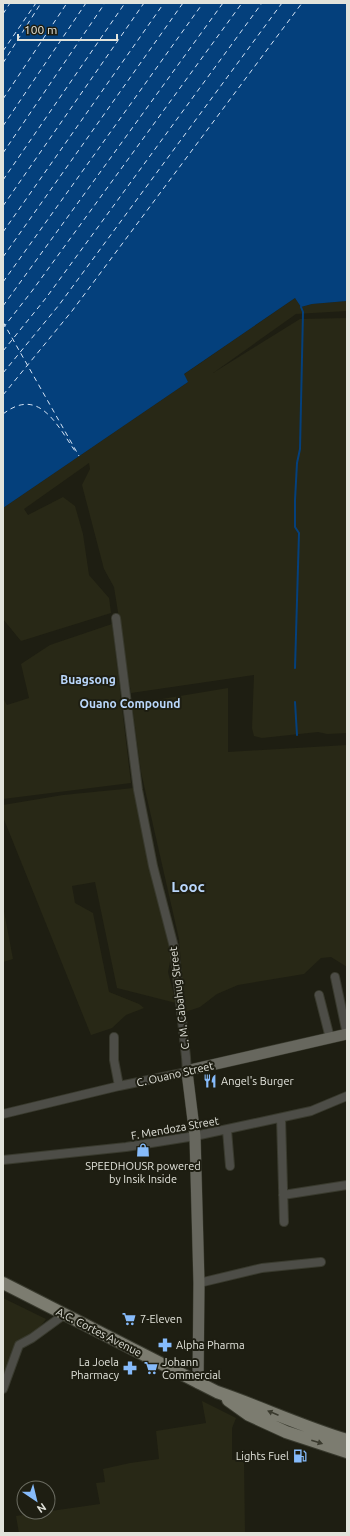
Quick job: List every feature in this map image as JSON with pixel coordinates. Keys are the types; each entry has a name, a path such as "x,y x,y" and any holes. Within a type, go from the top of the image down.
{"main road":[{"path":"3,1275 173,1363 176,1372"},
{"name":"A.C. Cortes Avenue","path":"3,1283 217,1392 347,1440"},
{"path":"3,1292 32,1307 47,1305"},
{"name":"A.C. Cortes Avenue","path":"217,1392 249,1415 286,1432 347,1452"}],"street":[{"name":"C. M. Cabahug Street","path":"116,618 138,790 154,866 174,947 186,1057 186,1072 195,1136 199,1283 198,1383"},
{"path":"335,977 347,1034"},
{"path":"319,995 330,1038"},
{"name":"C. Ouano Street","path":"3,1114 347,1034"},
{"path":"114,1037 114,1060 119,1086"},
{"name":"F. Mendoza Street","path":"3,1160 126,1147 195,1136 311,1111 347,1096"},
{"path":"281,1118 284,1222"},
{"path":"227,1130 230,1166"},
{"path":"283,1195 347,1185"},
{"path":"199,1283 262,1268 321,1262"},
{"path":"3,1389 19,1344 32,1338 65,1314"}],"shaded area":[{"path":"295,298 301,307 312,304 347,301 347,311 296,314 213,373 300,319 347,318 347,733 327,734 318,732 262,738 254,736 252,728 254,675 131,693 114,587 104,569 82,485 90,469 89,463 24,509 28,515 63,497 75,506 83,534 89,575 109,598 111,613 21,641 3,619 3,508 188,382 183,375"},
{"path":"112,624 131,783 3,799 3,698 7,705 29,698 21,664 50,645"},
{"path":"228,688 228,752 347,745 347,967 331,957 321,958 304,974 238,985 217,994 200,1007 185,1012 179,939 141,772 132,704"},
{"path":"134,788 172,951 168,972 176,1003 117,988 95,882 72,886 75,903 93,913 109,992 139,1004 144,1008 126,1015 112,1028 91,1035 3,817 3,805 63,795"},
{"path":"3,906 13,959 3,962"},
{"path":"3,1298 46,1319 34,1335 18,1344 3,1384"},
{"path":"202,1401 236,1418 232,1428 232,1460 244,1460 245,1533 19,1533 17,1520 56,1520 56,1510 100,1504 96,1483 105,1482 103,1469 159,1459 156,1431 206,1423"}],"water":[{"path":"3,3 347,3 347,301 312,304 301,307 295,298 184,374 188,382 3,508"}],"waterway":[{"path":"295,668 299,533 295,527 295,500 297,463 300,449 303,312 301,307"},
{"path":"295,702 297,735"}],"ferry route":[{"path":"3,14 10,3"},
{"path":"3,51 36,3"},
{"path":"3,63 41,3"},
{"path":"3,99 67,3"},
{"path":"3,126 86,3"},
{"path":"3,153 105,3"},
{"path":"3,180 125,3"},
{"path":"3,206 144,3"},
{"path":"3,232 164,3"},
{"path":"3,257 183,3"},
{"path":"3,282 203,3"},
{"path":"3,306 223,3"},
{"path":"3,328 32,291 242,3"},
{"path":"3,351 46,298 262,3"},
{"path":"3,373 59,305 282,3"},
{"path":"3,395 72,311 302,3"},
{"path":"3,322 79,456"},
{"path":"3,414 16,406 27,404 37,407 46,412 54,420 75,451"}],"place":[{"name":"Angel's Burger","path":"210,1081"},
{"name":"SPEEDHOUSR powered by Insik Inside","path":"143,1150"},
{"name":"7-Eleven","path":"129,1319"},
{"name":"Alpha Pharma","path":"165,1345"},
{"name":"La Joela Pharmacy","path":"130,1368"},
{"name":"Johann Commercial","path":"151,1368"},
{"name":"Lights Fuel","path":"300,1456"}],"district":[{"name":"Buagsong","path":"88,679"},
{"name":"Ouano Compound","path":"130,703"},
{"name":"Looc","path":"188,886"}]}
